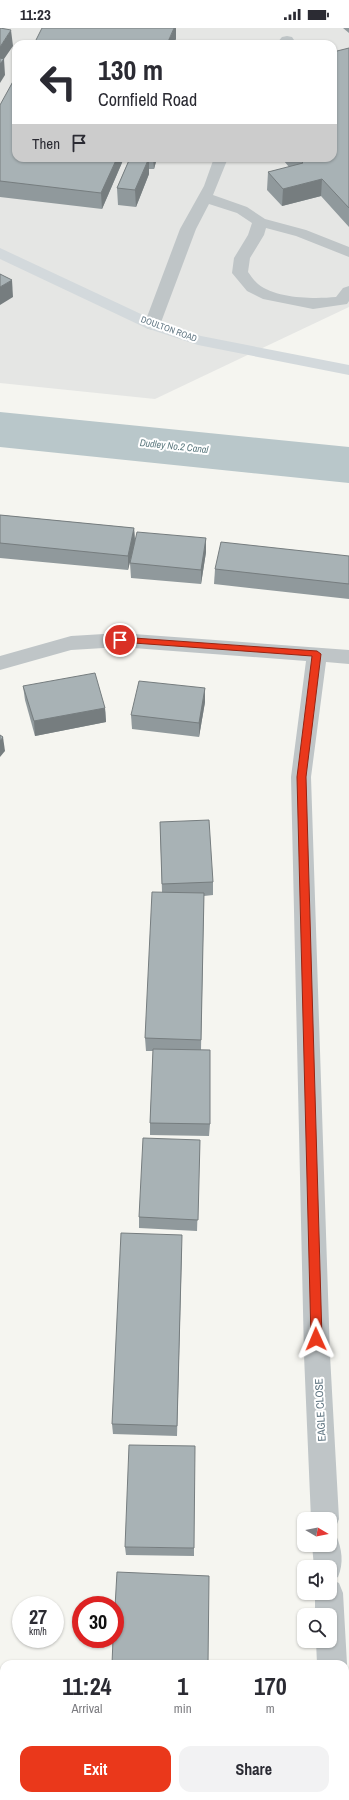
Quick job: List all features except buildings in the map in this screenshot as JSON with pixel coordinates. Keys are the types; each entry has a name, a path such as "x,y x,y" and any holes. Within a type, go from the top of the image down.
{"street":[{"path":"152,325 188,229 211,186 220,162"},
{"path":"204,197 242,210 260,222 301,233 349,252"},
{"path":"260,222 256,235 242,258 240,273 253,288 269,296 313,304 341,301 349,291"},
{"name":"DOULTON ROAD","path":"0,253 152,325 198,340 349,370"},
{"path":"0,663 71,643 120,640 349,657"},
{"name":"EAGLE CLOSE","path":"317,654 301,777 317,1347 325,1512"},
{"path":"331,1648 332,1660"}],"shaded area":[{"path":"0,28 349,28 349,307 155,399 0,383"}],"water":[{"name":"Dudley No.2 Canal","path":"0,412 349,447 349,483 0,447"}],"route":[{"path":"120,640 317,654 301,777 316,1339"}]}
